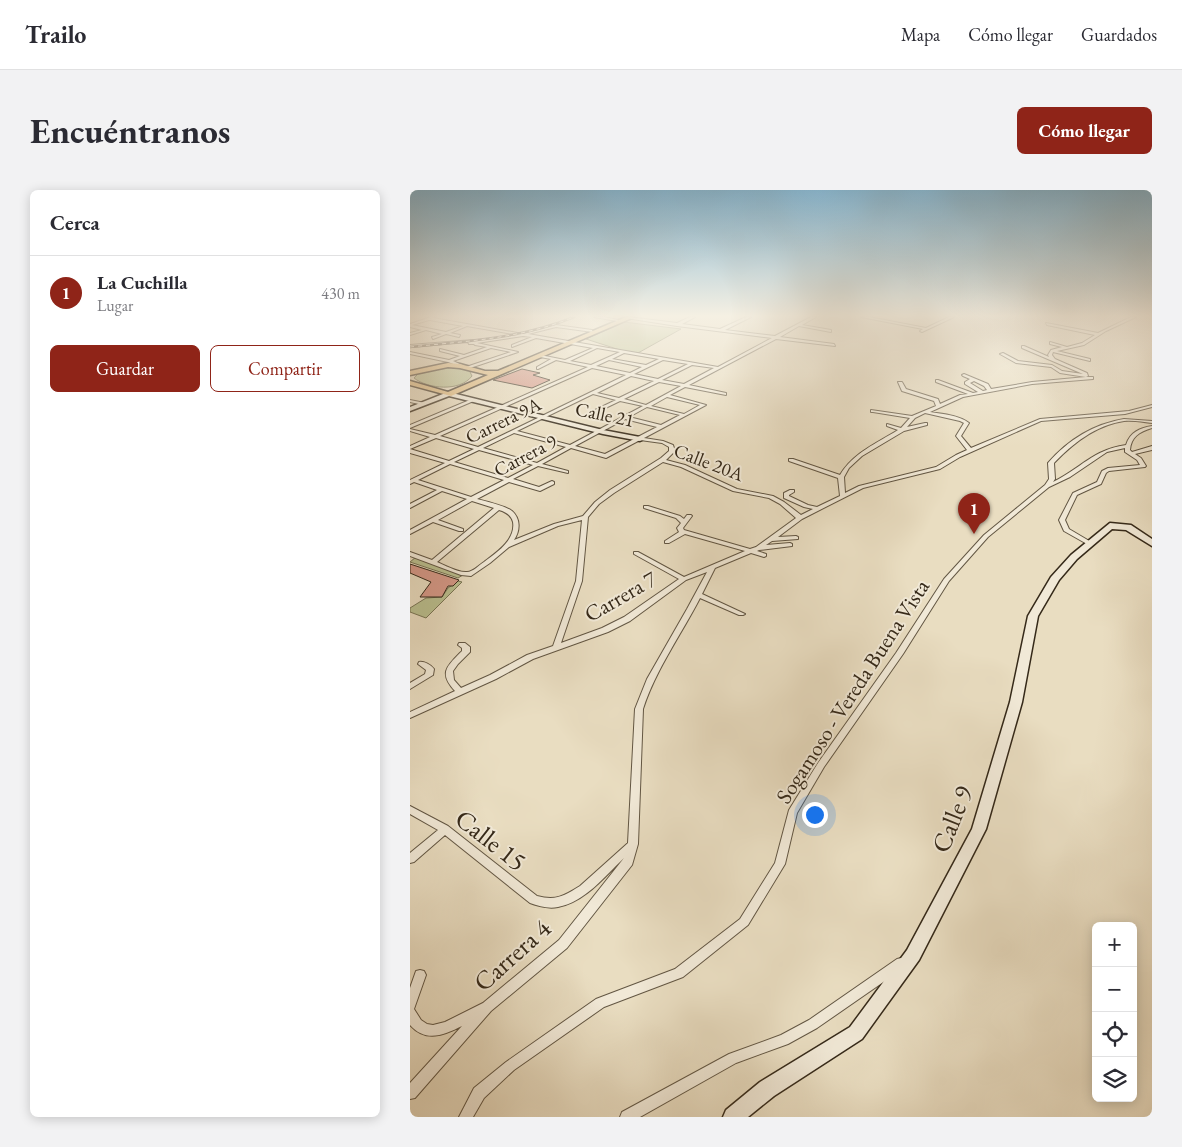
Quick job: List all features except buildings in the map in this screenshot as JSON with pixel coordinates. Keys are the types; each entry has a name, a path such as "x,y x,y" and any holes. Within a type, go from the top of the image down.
{"main road":[{"path":"410,374 421,370 448,366 462,366 478,373 495,372 525,360"},
{"path":"451,393 530,360"},
{"path":"413,384 411,377 421,370"},
{"path":"478,373 479,381"},
{"name":"Calle 21","path":"413,384 451,393"}],"street":[{"path":"445,360 462,366 484,360"},
{"path":"462,366 473,360"},
{"path":"538,368 553,360"},
{"path":"562,360 724,394"},
{"path":"410,449 606,360"},
{"path":"608,360 647,367"},
{"name":"Carrera 9A","path":"411,481 660,360"},
{"path":"670,360 719,368"},
{"name":"Carrera 9","path":"410,532 733,360"},
{"path":"1014,360 1052,366 1061,372 1091,377"},
{"path":"1056,360 1091,377"},
{"path":"595,412 691,364"},
{"path":"964,375 986,385 989,390"},
{"path":"842,495 840,477 847,467 925,412 989,390 1039,382 1086,380 1091,379 1091,377"},
{"path":"974,379 967,383 982,392"},
{"path":"937,381 973,394"},
{"path":"900,384 904,390 936,400 938,406"},
{"path":"410,409 451,393"},
{"name":"Calle 21","path":"451,393 503,406"},
{"name":"Calle 21","path":"451,393 640,439"},
{"path":"593,393 684,415"},
{"path":"514,432 606,456 704,405 667,396"},
{"path":"410,429 474,400"},
{"path":"410,401 423,404"},
{"path":"1047,486 1052,479 1051,463 1053,460 1089,432 1152,406"},
{"path":"872,411 914,418"},
{"path":"925,412 962,420 967,423 958,433 958,436 971,451"},
{"path":"1127,416 1152,422"},
{"name":"Carrera 7","path":"410,715 493,677 530,656 583,638 627,619 684,579 755,549 800,518 842,495 867,484 938,468 1040,420 1127,416"},
{"path":"625,418 662,427"},
{"path":"889,425 902,430 925,424"},
{"path":"1089,543 1066,530 1062,520 1075,494 1099,483 1104,477 1104,472 1112,469 1143,466 1139,459 1127,451 1127,446 1130,437 1134,433 1152,427"},
{"path":"410,429 566,472"},
{"path":"556,646 579,581 585,517 591,509 612,492 672,452 671,446 663,442 640,439"},
{"name":"Sogamoso - Vereda Buena Vista","path":"466,1117 479,1094 510,1066 600,1003 679,974 744,922 780,864 792,813 821,765 899,654 946,580 986,536 1047,486 1065,478 1104,450 1127,446"},
{"path":"1130,454 1152,448"},
{"path":"410,449 450,463 540,489 552,483"},
{"name":"Calle 20A","path":"662,460 683,466 735,490 771,497 782,503 800,518"},
{"path":"791,460 840,477"},
{"path":"411,481 509,511 517,518 516,533 508,545"},
{"path":"410,506 442,489"},
{"path":"792,491 786,494 786,497 806,506 818,508"},
{"path":"434,561 463,533 499,507"},
{"path":"646,507 678,517 683,522"},
{"path":"683,532 680,528 689,516"},
{"path":"410,554 434,561 463,574 472,574 508,545 556,525 585,517"},
{"path":"433,520 463,533"},
{"name":"Calle 9","path":"733,1117 767,1089 856,1033 913,955 979,829 1016,702 1033,616 1055,580 1074,556 1110,526 1116,525 1134,530 1152,543"},
{"path":"667,542 683,532 755,549 790,545"},
{"path":"769,539 796,538"},
{"path":"755,549 764,555"},
{"path":"636,553 684,579"},
{"name":"Carrera 4","path":"410,1093 487,1007 562,944 628,862 632,844 639,710 650,680 699,595 712,568"},
{"path":"699,595 741,614"},
{"path":"460,692 449,681 448,677 453,666 466,652 466,647 462,645"},
{"path":"410,686 429,675 430,669 422,664"},
{"name":"Calle 15","path":"410,810 445,829 534,900 546,903"},
{"path":"410,859 445,829"},
{"name":"Carrera 4","path":"546,903 564,901 588,885 632,844"},
{"path":"627,1117 733,1058 784,1040 813,1024 913,955"},
{"path":"410,1005 420,976"},
{"path":"410,1013 414,1022 424,1029 437,1031 487,1007"}],"green space":[{"path":"447,367 469,370 472,376 460,385 452,387 427,385 414,378 420,372"},
{"path":"416,557 463,575 458,578 410,562"},
{"path":"458,581 462,582 426,618 410,612 410,608 426,598 442,597 448,588"}],"place":[{"name":"La Cuchilla","path":"974,534"}]}
